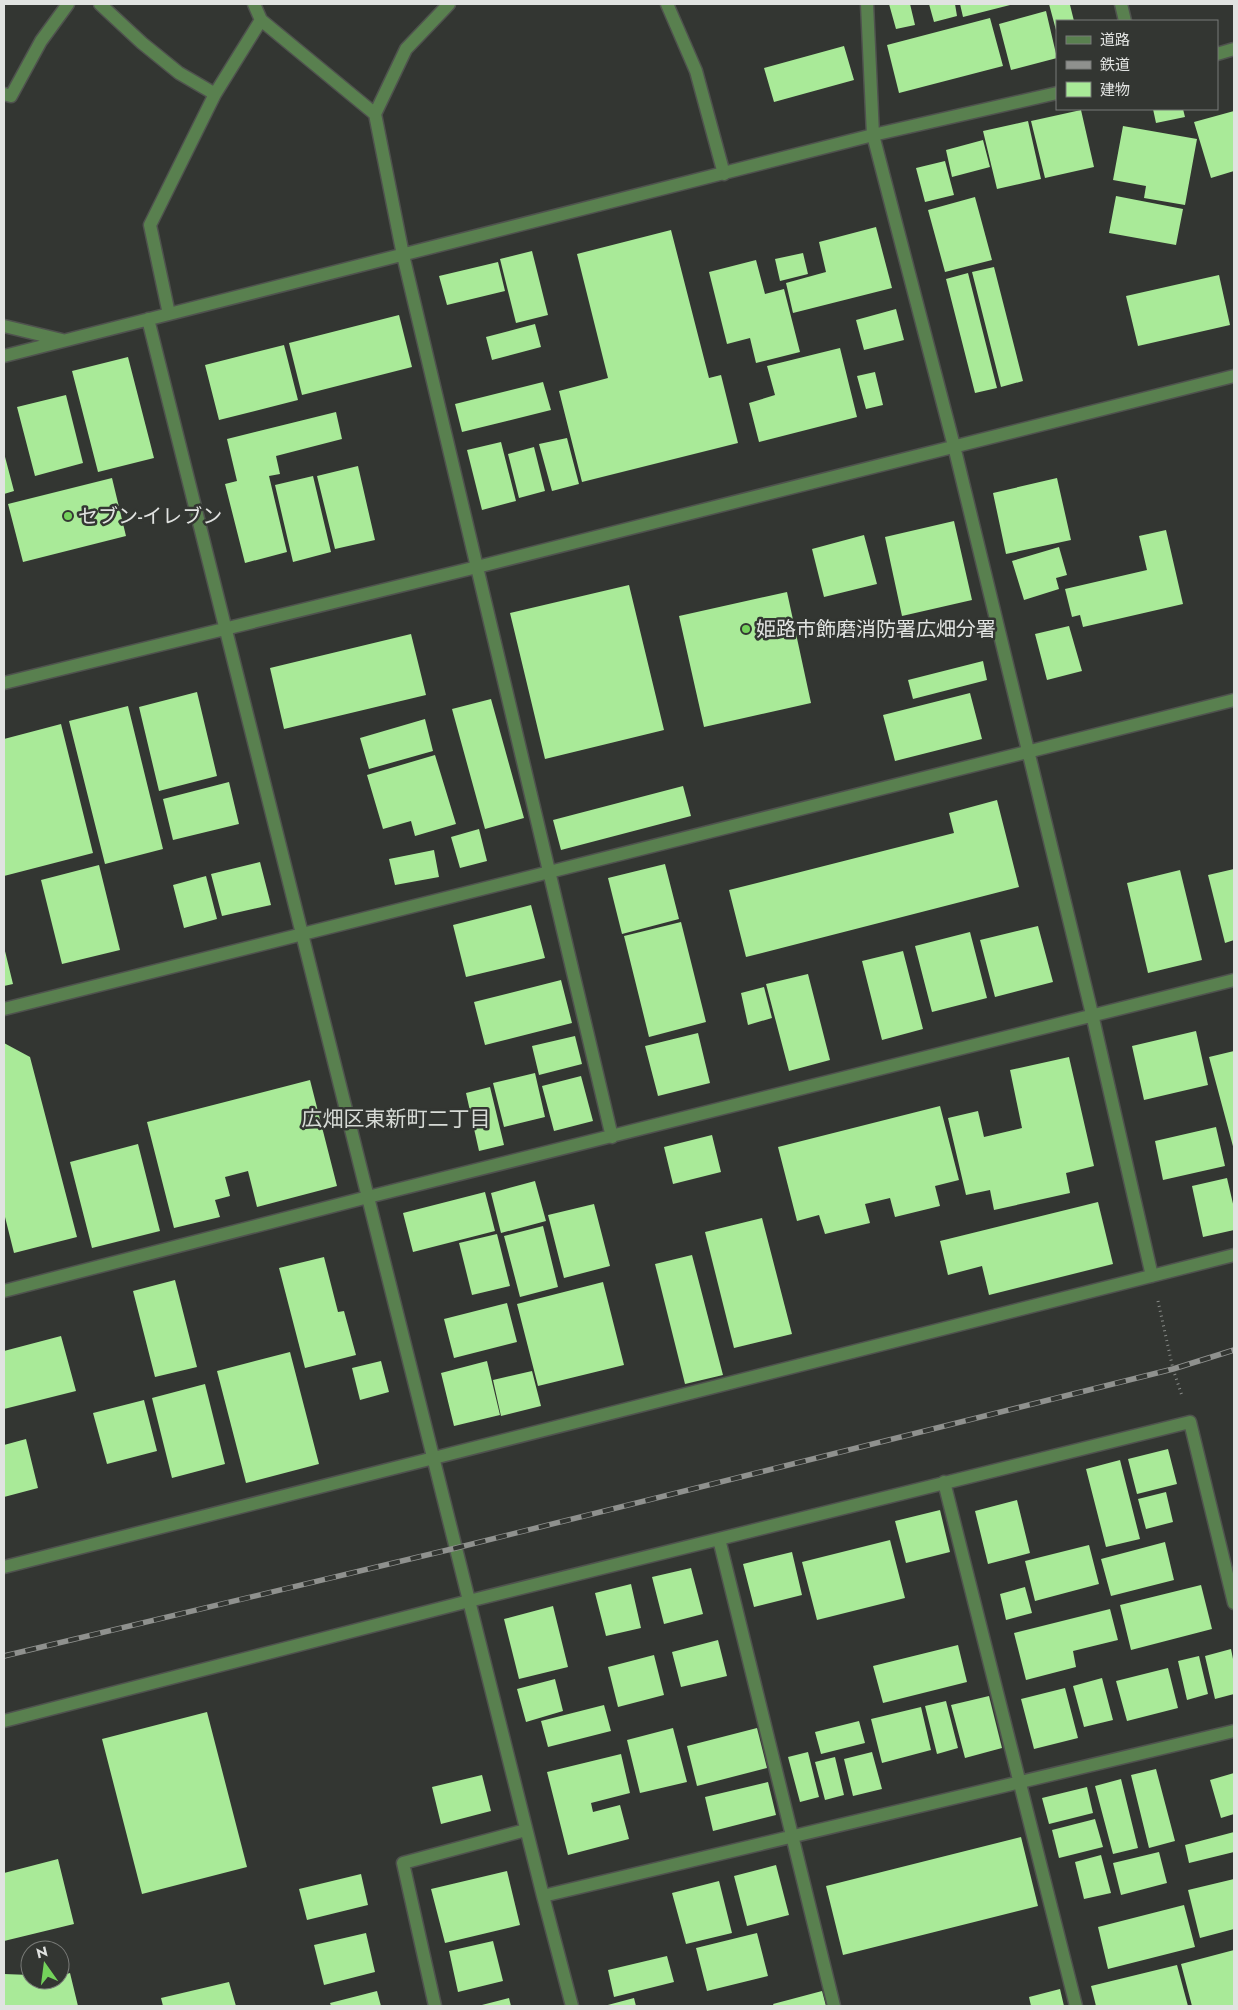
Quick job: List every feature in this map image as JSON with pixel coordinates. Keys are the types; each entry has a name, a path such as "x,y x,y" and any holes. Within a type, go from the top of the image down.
{"street":[{"path":"4,94 11,96 41,41 68,4"},
{"path":"100,4 142,43 180,73 216,94"},
{"path":"254,4 261,20 375,114"},
{"path":"449,4 406,49 375,114 404,255 612,1137"},
{"path":"667,4 696,71 724,174"},
{"path":"867,4 873,135 954,446 1029,752 1152,1276"},
{"path":"1121,4 1125,20"},
{"path":"169,314 150,224 216,94 261,20"},
{"path":"1218,54 1234,49"},
{"path":"4,356 873,135 1056,93"},
{"path":"148,319 542,1896 572,2006"},
{"path":"4,326 63,341"},
{"path":"4,683 477,567 1234,376"},
{"path":"4,1009 1234,700"},
{"path":"4,1292 368,1197 612,1137 1092,1014 1234,980"},
{"path":"4,1567 1234,1255"},
{"path":"4,1720 719,1538 1190,1422 1234,1603"},
{"path":"944,1482 1076,2006"},
{"path":"719,1538 834,2006"},
{"path":"542,1896 1234,1731"},
{"path":"435,2006 403,1863 526,1830"}],"path":[{"path":"1152,1276 1173,1369 1190,1422"}],"building":[{"path":"889,4 910,4 915,25 896,29"},
{"path":"929,4 955,4 957,16 934,22"},
{"path":"960,4 1014,4 963,17"},
{"path":"1049,4 1074,4 1070,5 1074,20 1056,20 1056,30"},
{"path":"1046,11 1056,58 1011,70 999,24"},
{"path":"990,18 1003,66 899,93 887,45"},
{"path":"844,46 854,80 774,102 764,68"},
{"path":"1081,110 1094,167 1045,178 1031,121"},
{"path":"1153,110 1183,110 1185,117 1156,123"},
{"path":"1234,111 1234,171 1211,178 1194,122"},
{"path":"1028,121 1041,179 997,189 983,131"},
{"path":"1123,126 1197,139 1185,205 1144,198 1146,186 1113,180"},
{"path":"983,140 990,167 952,177 946,150"},
{"path":"945,161 954,195 925,202 916,168"},
{"path":"1116,196 1183,209 1176,245 1109,233"},
{"path":"975,197 992,260 945,272 928,210"},
{"path":"876,227 892,288 793,313 786,283 826,272 819,242"},
{"path":"671,230 709,378 721,375 738,443 582,482 559,391 608,378 577,254"},
{"path":"532,251 548,315 516,323 500,259"},
{"path":"803,253 808,274 780,281 775,259"},
{"path":"756,260 765,294 784,289 800,352 756,363 750,338 727,344 709,272"},
{"path":"498,262 505,291 447,305 439,276"},
{"path":"994,267 1023,381 1001,387 972,272"},
{"path":"968,273 997,388 975,393 946,279"},
{"path":"1219,275 1230,325 1138,346 1126,296"},
{"path":"896,309 904,340 864,350 856,320"},
{"path":"399,315 412,367 302,395 289,343"},
{"path":"535,324 541,347 492,360 486,337"},
{"path":"284,345 298,400 219,420 205,365"},
{"path":"840,348 857,417 759,442 749,403 775,395 767,366"},
{"path":"128,357 154,458 98,472 72,371"},
{"path":"875,372 883,405 866,409 857,376"},
{"path":"543,382 551,410 462,432 455,404"},
{"path":"66,395 83,463 35,476 17,407"},
{"path":"336,412 342,439 276,456 280,474 269,476 287,552 245,563 225,484 237,481 227,439"},
{"path":"567,438 579,484 552,491 539,444"},
{"path":"501,442 516,501 482,510 467,450"},
{"path":"534,447 545,491 519,498 508,454"},
{"path":"4,453 14,491 4,494"},
{"path":"358,466 375,540 335,549 317,476"},
{"path":"313,476 331,552 293,562 275,485"},
{"path":"112,478 126,536 23,562 8,504"},
{"path":"1057,478 1071,540 1006,554 993,493"},
{"path":"954,521 972,600 902,616 885,537"},
{"path":"1166,530 1183,604 1083,627 1080,615 1072,617 1065,589 1147,570 1139,536"},
{"path":"864,535 877,584 824,597 812,549"},
{"path":"1059,547 1067,575 1056,578 1059,589 1024,600 1012,561"},
{"path":"629,585 664,730 545,759 510,613"},
{"path":"787,592 811,703 704,727 679,616"},
{"path":"1069,626 1082,671 1047,680 1035,634"},
{"path":"411,634 426,695 284,729 270,668"},
{"path":"983,661 987,680 913,699 908,680"},
{"path":"197,692 217,776 159,791 139,707"},
{"path":"970,693 982,739 895,761 883,715"},
{"path":"491,699 524,818 485,829 452,709"},
{"path":"128,706 163,849 105,864 69,721"},
{"path":"425,719 433,751 369,769 360,738"},
{"path":"61,724 93,853 4,876 4,739"},
{"path":"435,755 456,824 415,836 411,821 383,829 367,775"},
{"path":"229,782 239,824 173,840 163,799"},
{"path":"683,786 691,816 561,850 553,820"},
{"path":"997,800 1019,887 746,957 729,890 954,833 949,813"},
{"path":"479,829 487,861 460,868 451,837"},
{"path":"434,850 439,877 395,885 389,859"},
{"path":"260,862 271,905 222,916 211,874"},
{"path":"665,864 679,919 622,934 608,878"},
{"path":"99,865 120,950 62,964 41,880"},
{"path":"1234,869 1234,940 1225,943 1208,875"},
{"path":"1180,870 1202,960 1148,973 1127,883"},
{"path":"206,876 217,919 184,928 173,885"},
{"path":"531,905 545,958 466,977 453,925"},
{"path":"681,922 706,1022 649,1037 624,936"},
{"path":"1038,926 1053,982 995,997 980,940"},
{"path":"970,932 987,998 932,1012 915,946"},
{"path":"4,947 13,984 4,986"},
{"path":"903,951 923,1029 882,1040 862,961"},
{"path":"808,974 830,1060 789,1071 766,984"},
{"path":"561,980 572,1023 485,1045 474,1002"},
{"path":"764,987 772,1018 748,1025 741,993"},
{"path":"1196,1031 1208,1085 1144,1100 1132,1046"},
{"path":"698,1033 710,1083 658,1096 645,1046"},
{"path":"575,1036 582,1064 539,1075 532,1046"},
{"path":"4,1043 30,1057 77,1237 14,1253 4,1213"},
{"path":"1234,1051 1234,1150 1209,1057"},
{"path":"1069,1057 1094,1166 1066,1173 1070,1193 994,1210 990,1190 966,1195 948,1118 978,1111 984,1137 1022,1128 1010,1070"},
{"path":"535,1073 545,1117 504,1127 493,1083"},
{"path":"581,1076 593,1121 554,1131 542,1086"},
{"path":"310,1080 337,1186 257,1207 248,1171 225,1177 230,1196 215,1200 220,1217 174,1228 147,1122"},
{"path":"490,1087 504,1145 479,1151 466,1093"},
{"path":"940,1106 959,1180 935,1186 940,1206 895,1217 890,1198 865,1204 870,1223 825,1234 819,1215 797,1221 778,1147"},
{"path":"1216,1127 1225,1166 1163,1180 1155,1141"},
{"path":"712,1135 721,1172 673,1184 664,1147"},
{"path":"138,1144 160,1231 92,1248 70,1162"},
{"path":"1227,1178 1234,1208 1234,1230 1203,1237 1192,1186"},
{"path":"535,1181 546,1221 501,1233 491,1193"},
{"path":"485,1192 495,1231 413,1252 403,1213"},
{"path":"1098,1202 1113,1264 989,1295 982,1266 948,1275 940,1241"},
{"path":"594,1204 610,1266 564,1278 548,1215"},
{"path":"762,1218 792,1334 734,1348 705,1232"},
{"path":"543,1226 558,1287 520,1297 504,1236"},
{"path":"497,1234 510,1286 472,1295 459,1243"},
{"path":"692,1255 723,1375 685,1384 655,1264"},
{"path":"324,1257 338,1312 344,1311 356,1355 305,1368 279,1268"},
{"path":"175,1280 197,1367 155,1377 133,1291"},
{"path":"603,1282 624,1365 538,1386 517,1304"},
{"path":"507,1303 517,1342 454,1358 444,1319"},
{"path":"61,1336 76,1391 4,1409 4,1351"},
{"path":"290,1352 319,1464 246,1483 217,1371"},
{"path":"381,1361 389,1392 360,1400 352,1368"},
{"path":"487,1361 500,1415 454,1426 441,1373"},
{"path":"532,1371 541,1406 501,1416 493,1380"},
{"path":"205,1384 225,1464 172,1478 152,1398"},
{"path":"144,1400 157,1451 107,1464 93,1413"},
{"path":"26,1439 38,1488 4,1497 4,1445"},
{"path":"1168,1449 1177,1484 1137,1494 1128,1459"},
{"path":"1120,1460 1140,1539 1106,1547 1086,1469"},
{"path":"1166,1492 1173,1522 1146,1529 1138,1499"},
{"path":"1017,1500 1030,1553 988,1564 975,1511"},
{"path":"940,1510 950,1552 906,1563 895,1521"},
{"path":"890,1540 905,1598 817,1620 802,1562"},
{"path":"1165,1542 1174,1580 1111,1596 1101,1559"},
{"path":"1089,1545 1099,1584 1035,1601 1025,1561"},
{"path":"792,1552 802,1595 754,1607 743,1564"},
{"path":"691,1568 703,1614 664,1624 652,1577"},
{"path":"631,1584 641,1628 606,1636 595,1593"},
{"path":"1201,1585 1212,1629 1131,1650 1120,1605"},
{"path":"1025,1587 1032,1613 1006,1620 1000,1594"},
{"path":"553,1606 568,1667 519,1679 504,1619"},
{"path":"1110,1609 1118,1640 1073,1651 1076,1667 1026,1680 1014,1633"},
{"path":"718,1640 727,1676 681,1687 672,1652"},
{"path":"958,1645 967,1682 883,1703 873,1666"},
{"path":"1231,1649 1234,1664 1234,1694 1215,1699 1205,1656"},
{"path":"654,1655 664,1695 618,1707 608,1667"},
{"path":"1199,1656 1208,1694 1187,1700 1178,1661"},
{"path":"1168,1668 1178,1708 1127,1721 1116,1681"},
{"path":"1102,1678 1113,1720 1084,1727 1073,1686"},
{"path":"555,1679 563,1711 526,1722 517,1689"},
{"path":"1065,1688 1078,1738 1034,1749 1021,1699"},
{"path":"989,1696 1002,1748 965,1758 951,1705"},
{"path":"946,1701 958,1748 937,1754 925,1706"},
{"path":"604,1705 611,1731 548,1747 541,1721"},
{"path":"921,1707 931,1750 882,1763 871,1719"},
{"path":"207,1712 247,1867 142,1894 102,1739"},
{"path":"859,1721 865,1743 821,1754 815,1732"},
{"path":"673,1728 687,1782 640,1793 627,1740"},
{"path":"757,1728 767,1768 697,1786 687,1746"},
{"path":"808,1752 819,1797 800,1802 788,1757"},
{"path":"872,1752 882,1789 853,1796 844,1759"},
{"path":"621,1754 630,1793 591,1803 593,1812 620,1805 629,1839 568,1855 547,1772"},
{"path":"835,1757 844,1795 825,1800 815,1762"},
{"path":"1156,1769 1175,1841 1149,1848 1131,1775"},
{"path":"1234,1773 1234,1814 1221,1818 1210,1780"},
{"path":"482,1775 491,1811 441,1824 432,1787"},
{"path":"1121,1779 1138,1848 1113,1854 1095,1786"},
{"path":"768,1782 776,1815 713,1831 705,1797"},
{"path":"1087,1787 1093,1813 1049,1824 1042,1798"},
{"path":"1095,1819 1103,1847 1059,1858 1052,1830"},
{"path":"1234,1832 1234,1852 1189,1863 1185,1845"},
{"path":"1021,1837 1038,1906 843,1955 826,1886"},
{"path":"1159,1852 1167,1883 1121,1895 1113,1863"},
{"path":"1101,1855 1111,1893 1084,1899 1075,1862"},
{"path":"58,1859 74,1924 4,1941 4,1873"},
{"path":"776,1865 789,1915 747,1926 734,1876"},
{"path":"507,1871 520,1925 445,1943 431,1889"},
{"path":"361,1874 368,1905 307,1920 299,1889"},
{"path":"1234,1879 1234,1929 1200,1938 1188,1890"},
{"path":"719,1881 732,1933 686,1944 672,1893"},
{"path":"1184,1905 1195,1947 1108,1969 1098,1927"},
{"path":"366,1933 375,1972 324,1985 314,1945"},
{"path":"757,1933 768,1976 707,1991 696,1948"},
{"path":"493,1941 503,1981 458,1992 449,1951"},
{"path":"1234,1950 1234,2006 1192,2006 1181,1964"},
{"path":"667,1956 674,1982 614,1997 608,1970"},
{"path":"1177,1965 1188,2006 1096,2006 1091,1986"},
{"path":"70,1973 78,2006 4,2006 4,1974 20,1975 20,1990 70,1990"},
{"path":"229,1982 236,2006 163,2006 161,1998"},
{"path":"1060,1989 1064,2006 1031,2006 1029,1997"},
{"path":"377,1991 381,2006 331,2006 330,2003"},
{"path":"822,1991 826,2006 774,2006 773,2004"},
{"path":"509,1998 511,2006 478,2006"},
{"path":"634,1998 636,2006 604,2006"}],"railway":[{"path":"4,1656 456,1548 1173,1369 1234,1350"}],"place":[{"name":"セブン-イレブン","path":"68,516"},
{"name":"姫路市飾磨消防署広畑分署","path":"746,629"}],"district":[{"name":"広畑区東新町二丁目","path":"396,1119"}]}
